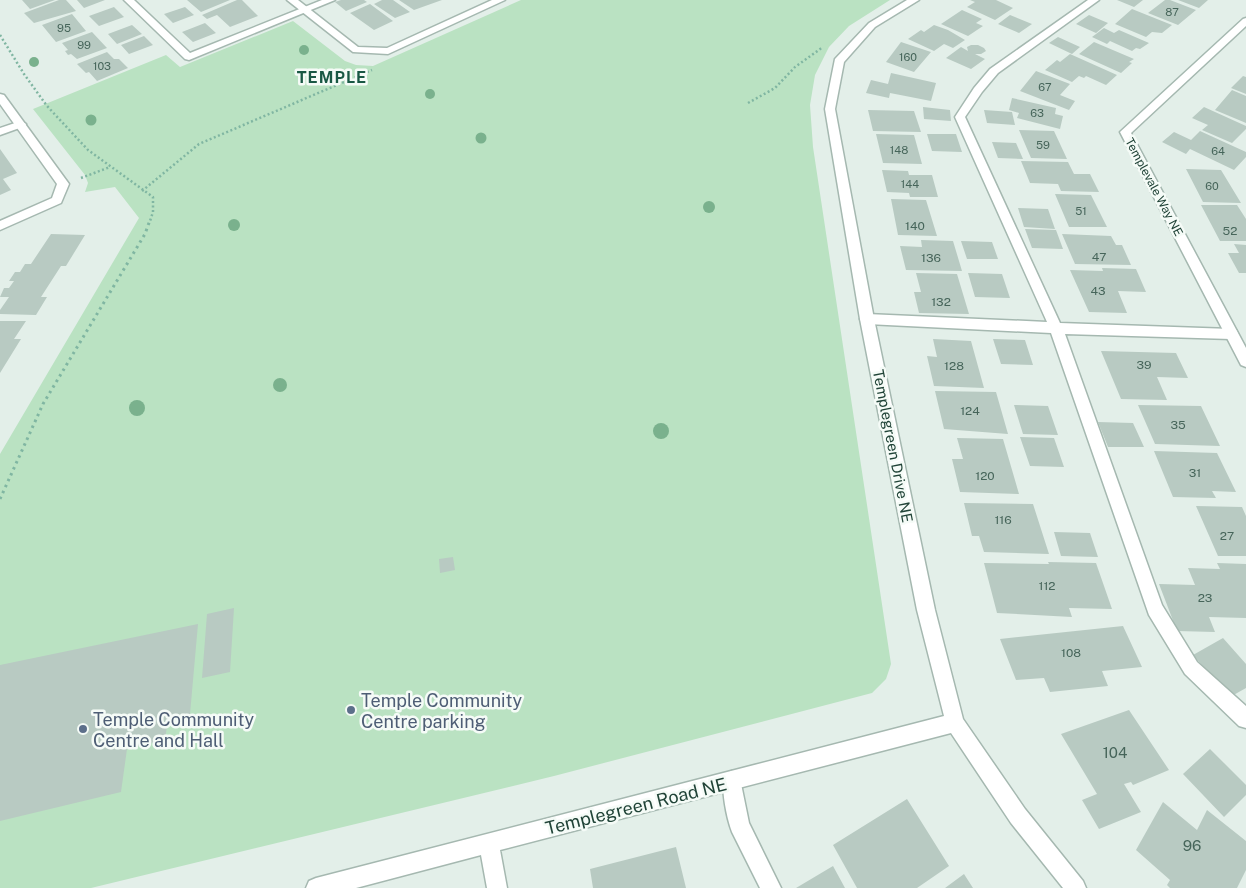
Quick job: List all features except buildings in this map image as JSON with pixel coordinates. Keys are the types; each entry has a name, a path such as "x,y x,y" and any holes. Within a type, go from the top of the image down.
{"street":[{"path":"129,0 189,57 330,0"},
{"path":"292,0 356,50 388,51 500,0"},
{"name":"Templegreen Drive NE","path":"914,0 872,25 839,61 830,109 867,319 926,610 955,723 1018,816 1076,888"},
{"path":"1094,0 994,71 978,90 960,117 1056,328 1155,609 1191,668 1246,719"},
{"name":"Templevale Way NE","path":"1246,21 1125,132 1246,361"},
{"path":"0,97 63,184 57,200 0,226"},
{"path":"0,132 21,124"},
{"path":"867,319 1231,334"},
{"name":"Templegreen Road NE","path":"316,888 955,723"},
{"path":"732,781 739,825 771,888"},
{"path":"489,844 497,888"}],"path":[{"path":"0,34 24,74 47,106 88,150 153,198 153,212 145,234 43,404 0,499"},
{"path":"748,103 775,88 795,67 830,43"},
{"path":"142,191 199,144 386,64 388,51"},
{"path":"63,184 111,167"}],"green space":[{"path":"521,0 890,0 849,26 829,47 815,75 810,105 813,147 891,664 886,679 872,693 554,776 91,888 0,888 0,454 139,218 115,187 85,192 88,183 85,175 33,109 166,55 180,67 293,21 345,61 356,65 373,66"}],"place":[{"name":"Temple Community Centre parking","path":"351,710"},
{"name":"Temple Community Centre and Hall","path":"83,729"}],"district":[{"name":"TEMPLE","path":"332,77"}]}
